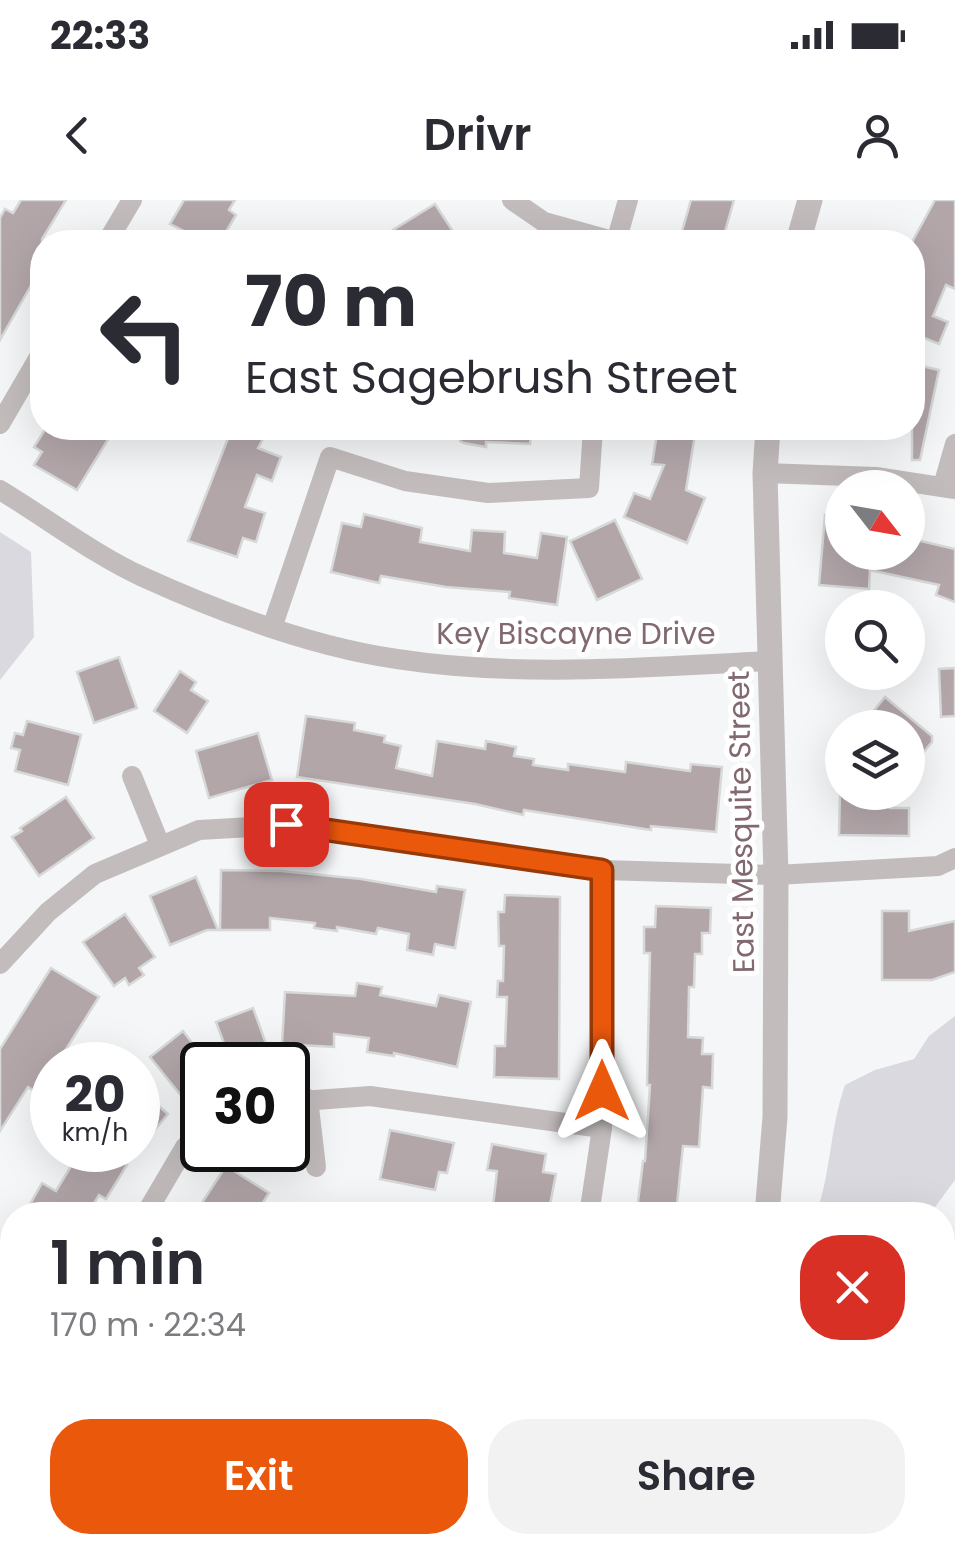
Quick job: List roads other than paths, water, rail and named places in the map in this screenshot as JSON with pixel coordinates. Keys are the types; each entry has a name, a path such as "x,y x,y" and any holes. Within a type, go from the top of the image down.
{"street":[{"path":"114,230 132,200"},
{"path":"512,200 544,222 573,230"},
{"path":"619,230 628,200"},
{"path":"801,230 810,200"},
{"path":"0,424 30,373"},
{"path":"272,628 330,457 405,480 488,493 590,488 592,440"},
{"name":"East Mesquite Street","path":"767,440 776,875 775,1117 767,1202"},
{"path":"766,473 876,477 949,488 955,444"},
{"name":"Key Biscayne Drive","path":"0,490 140,576 272,628 394,659 472,668 607,669 770,661"},
{"path":"132,776 160,845"},
{"path":"0,964 48,912 95,874 199,830 286,824 602,870 776,875 938,866 955,858"},
{"path":"591,1202 602,1128 602,870"},
{"path":"310,1100 370,1096 602,1128"},
{"path":"310,1145 316,1167"},
{"path":"153,1202 180,1155"}]}
